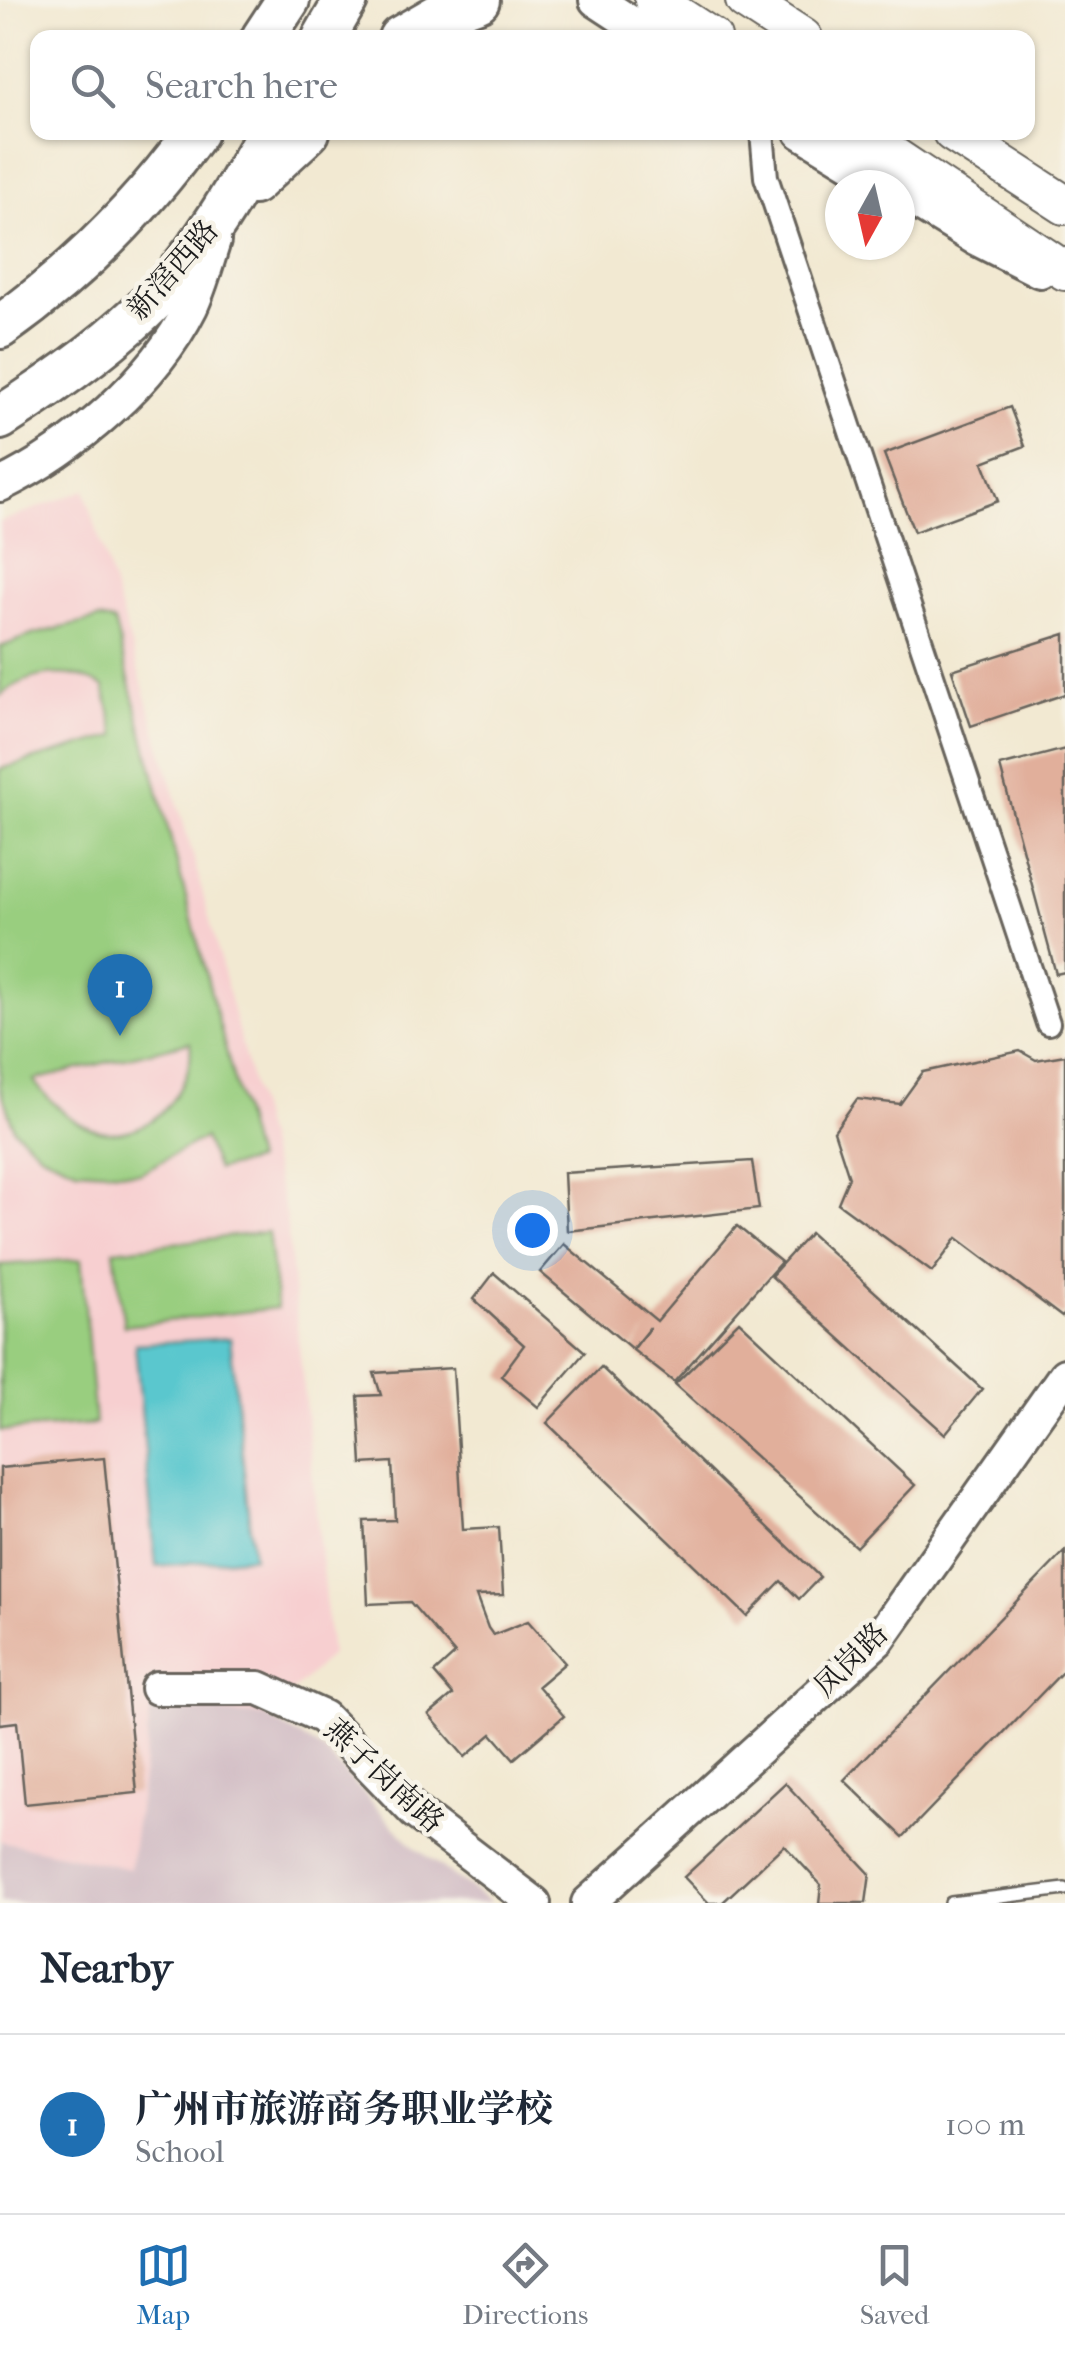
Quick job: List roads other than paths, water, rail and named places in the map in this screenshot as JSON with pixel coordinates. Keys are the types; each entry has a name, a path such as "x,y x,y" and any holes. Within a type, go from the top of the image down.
{"highway":[{"path":"329,30 346,0"},
{"path":"414,30 478,0"},
{"path":"0,327 90,256 190,140"},
{"name":"新滘西路","path":"0,418 112,338 159,295 226,207 264,140"},
{"path":"226,207 299,140"}],"main road":[{"path":"654,0 700,30"},
{"path":"744,0 791,30"},
{"path":"868,140 1065,272"},
{"path":"964,140 1065,205"}],"street":[{"path":"596,0 642,30"},
{"path":"763,140 766,177 1048,1023"},
{"path":"814,140 863,170"},
{"path":"915,201 975,238 1065,284"},
{"path":"0,486 110,411 158,358 191,306 226,207"},
{"name":"凤岗路","path":"588,1903 878,1640 1065,1375"},
{"name":"燕子岗南路","path":"157,1688 259,1688 323,1717 415,1812 534,1903"}],"lane":[{"path":"951,1903 1065,1889"}],"water":[{"path":"230,1338 253,1557 156,1566 135,1344"}],"place":[{"name":"广州市旅游商务职业学校","path":"120,1036"}]}
